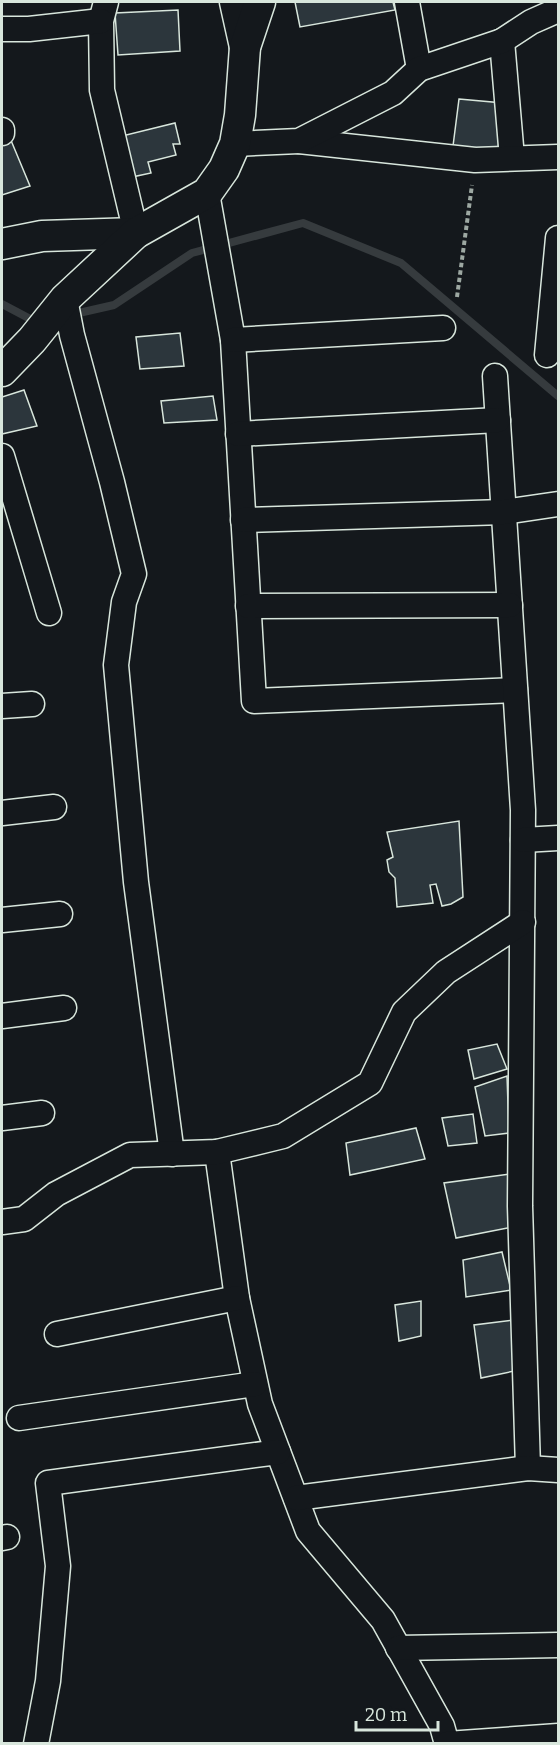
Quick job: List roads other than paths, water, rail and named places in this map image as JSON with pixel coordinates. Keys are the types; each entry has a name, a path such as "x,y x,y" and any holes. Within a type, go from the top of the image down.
{"street":[{"path":"235,2 245,47"},
{"path":"2,371 32,340 65,299 136,232 207,193 224,169 235,144 240,115 245,47 260,2"},
{"path":"407,2 420,69"},
{"path":"299,141 393,93 420,69 502,41 535,12 558,10"},
{"path":"2,29 29,30 103,11 102,90 136,232"},
{"path":"502,41 512,158"},
{"path":"235,144 299,141 475,160 558,157"},
{"path":"207,193 233,340 254,701 516,690"},
{"path":"2,244 42,236 136,232"},
{"path":"546,355 558,238"},
{"path":"65,299 72,335 112,482 134,574 124,602 116,665 136,882 172,1154"},
{"path":"233,340 443,328"},
{"path":"495,376 523,810 520,1206 528,1468"},
{"path":"238,434 498,420"},
{"path":"2,456 50,613"},
{"path":"243,520 504,512 558,504"},
{"path":"248,606 510,605"},
{"path":"2,706 32,704"},
{"path":"2,813 54,807"},
{"path":"523,840 558,838"},
{"path":"2,921 60,914"},
{"path":"2,1222 24,1219 56,1194 130,1155 217,1152 283,1136 370,1083 405,1012 446,972 523,922"},
{"path":"2,1016 64,1008"},
{"path":"2,1118 42,1113"},
{"path":"217,1152 237,1298 255,1384 260,1404 308,1531 383,1620 442,1726 447,1743 558,1736"},
{"path":"57,1334 237,1298"},
{"path":"19,1418 255,1384"},
{"path":"36,1743 48,1681 58,1566 48,1483 278,1452"},
{"path":"296,1498 528,1468 558,1470"},
{"path":"398,1648 558,1645"}],"waterway":[{"path":"70,315 114,305 192,253 303,223 401,263 558,396"},
{"path":"2,304 36,322 39,321"}]}
